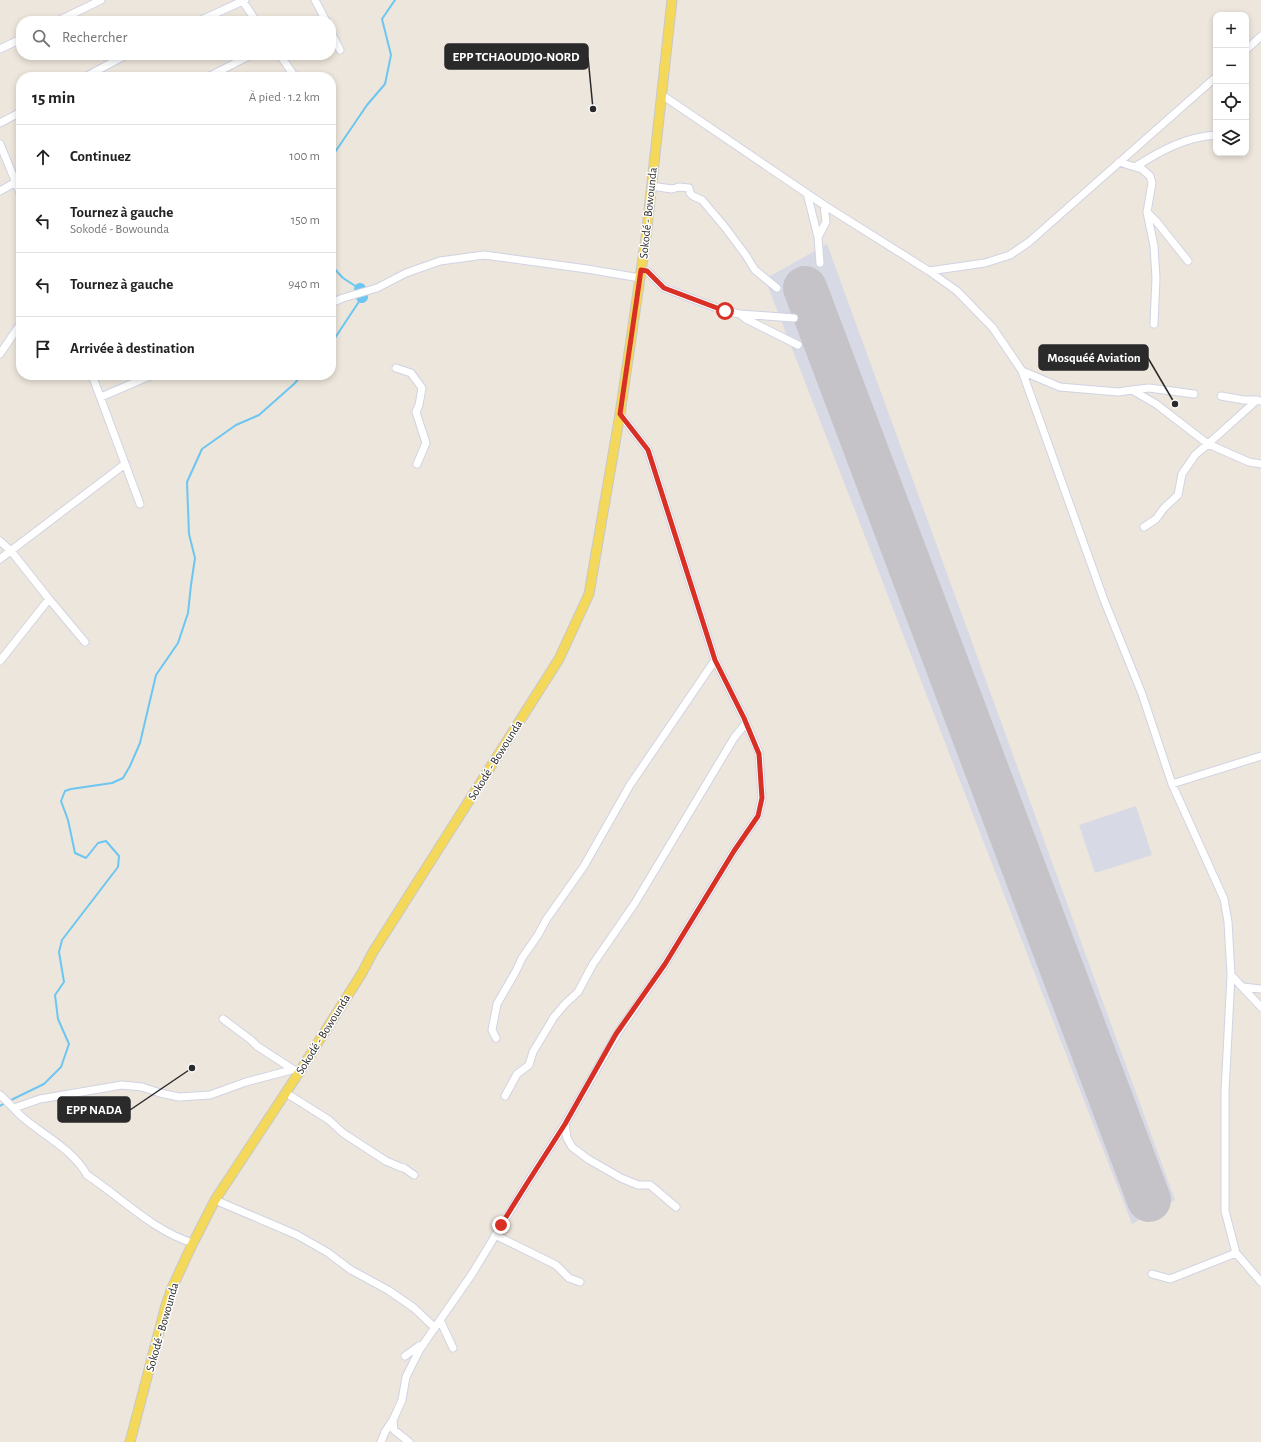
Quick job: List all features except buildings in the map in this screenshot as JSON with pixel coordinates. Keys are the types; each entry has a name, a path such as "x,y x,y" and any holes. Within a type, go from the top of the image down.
{"main road":[{"name":"Sokodé - Bowounda","path":"130,1442 168,1299 193,1243 215,1200 286,1093 296,1070 362,973 373,952 560,659 589,594 620,414 641,274 672,0"}],"street":[{"path":"68,16 101,0"},
{"path":"210,16 244,0 253,16"},
{"path":"315,0 323,16"},
{"path":"1248,48 1261,36"},
{"path":"0,49 16,41"},
{"path":"336,42 340,50"},
{"path":"94,72 117,60"},
{"path":"218,72 241,60"},
{"path":"283,60 292,72"},
{"path":"930,271 985,263 1010,255 1028,242 1213,80"},
{"path":"662,95 824,205 930,271 957,291 993,328 1022,371 1104,600 1142,694 1172,784 1224,900 1228,922 1231,975 1224,1092 1225,1211 1236,1253 1261,1282"},
{"path":"0,123 16,115"},
{"path":"1135,167 1179,142 1213,136"},
{"path":"0,144 16,177"},
{"path":"1119,162 1142,169 1150,176 1152,182 1147,212 1154,246 1156,278 1154,324"},
{"path":"0,191 16,182"},
{"path":"651,186 672,189 679,187 689,188 690,193 702,200 724,226 755,270 777,288"},
{"path":"807,193 818,237 820,263"},
{"path":"818,237 826,222 824,205"},
{"path":"1147,212 1188,261"},
{"path":"336,301 377,288 406,273 440,261 484,255 587,269 641,274 647,271 664,288 706,305 740,314 794,318"},
{"path":"740,314 746,319 798,345"},
{"path":"0,354 16,330"},
{"path":"396,368 411,373 422,388 419,406 416,412 426,443 417,464"},
{"path":"1022,371 1060,387 1118,392 1149,388 1194,394"},
{"path":"94,380 140,504"},
{"path":"101,397 140,380"},
{"path":"1132,390 1156,404 1208,444 1249,462 1261,464"},
{"path":"1221,396 1244,400 1259,400"},
{"path":"1144,527 1156,519 1164,508 1178,495 1182,474 1195,455 1259,400"},
{"path":"380,1442 402,1400 406,1377 423,1345 472,1274 565,1124 616,1034 665,964 734,851 758,816 762,798 759,754 746,723 715,660 648,450 620,414"},
{"path":"0,559 125,464"},
{"path":"0,541 11,551 49,600 85,642"},
{"path":"0,661 49,600"},
{"path":"496,1038 492,1030 497,1004 522,958 538,935 546,920 584,866 630,785 715,660"},
{"path":"505,1096 517,1074 529,1065 533,1052 554,1017 578,992 593,964 635,903 734,738 746,723"},
{"path":"1172,784 1261,756"},
{"path":"1231,975 1261,1007"},
{"path":"1243,987 1261,989"},
{"path":"224,1020 252,1040 257,1046 296,1070"},
{"path":"14,1108 40,1099 122,1085 142,1087 179,1097 210,1095 246,1082 296,1070"},
{"path":"286,1093 329,1120 343,1133 386,1161 400,1168 404,1168 414,1175"},
{"path":"0,1095 19,1114 57,1142 81,1164 87,1175 150,1222 180,1239 193,1243"},
{"path":"565,1124 567,1138 572,1147 588,1159 632,1183 638,1185 650,1185 676,1207"},
{"path":"215,1200 297,1235 327,1252 352,1270 388,1290 414,1308 433,1331"},
{"path":"496,1235 556,1265 569,1278 580,1282"},
{"path":"1152,1274 1170,1279 1236,1253"},
{"path":"440,1320 453,1348"},
{"path":"426,1323 433,1331"},
{"path":"405,1356 418,1346 423,1345"},
{"path":"394,1415 394,1430 409,1442"}],"shaded area":[{"path":"827,244 1175,1200 1132,1224 765,279"},
{"path":"1136,806 1152,855 1095,873 1079,825"}],"waterway":[{"path":"336,151 367,105 385,84 391,55 382,19 395,0"},
{"path":"336,270 343,278 360,289"},
{"path":"360,289 362,297"},
{"path":"336,336 362,297"},
{"path":"9,1101 44,1084 61,1067 69,1044 58,1019 55,995 64,982 59,952 62,940 118,867 119,856 106,841 98,843 86,858 75,853 68,820 61,801 65,791 112,783 123,778 140,743 156,675 178,643 188,613 195,558 189,534 187,482 202,449 236,425 259,415 298,380"},
{"path":"0,1106 5,1103"}],"runway":[{"path":"805,288 1149,1200"}],"place":[{"name":"EPP TCHAOUDJO-NORD","path":"593,109"},
{"name":"Mosquéé Aviation","path":"1175,404"},
{"name":"EPP NADA","path":"192,1068"}],"route":[{"path":"501,1225 565,1124 616,1034 665,964 734,851 758,816 762,798 759,754 744,718 715,660 648,450 620,414 641,270 647,271 664,288 700,303 725,311"}]}
